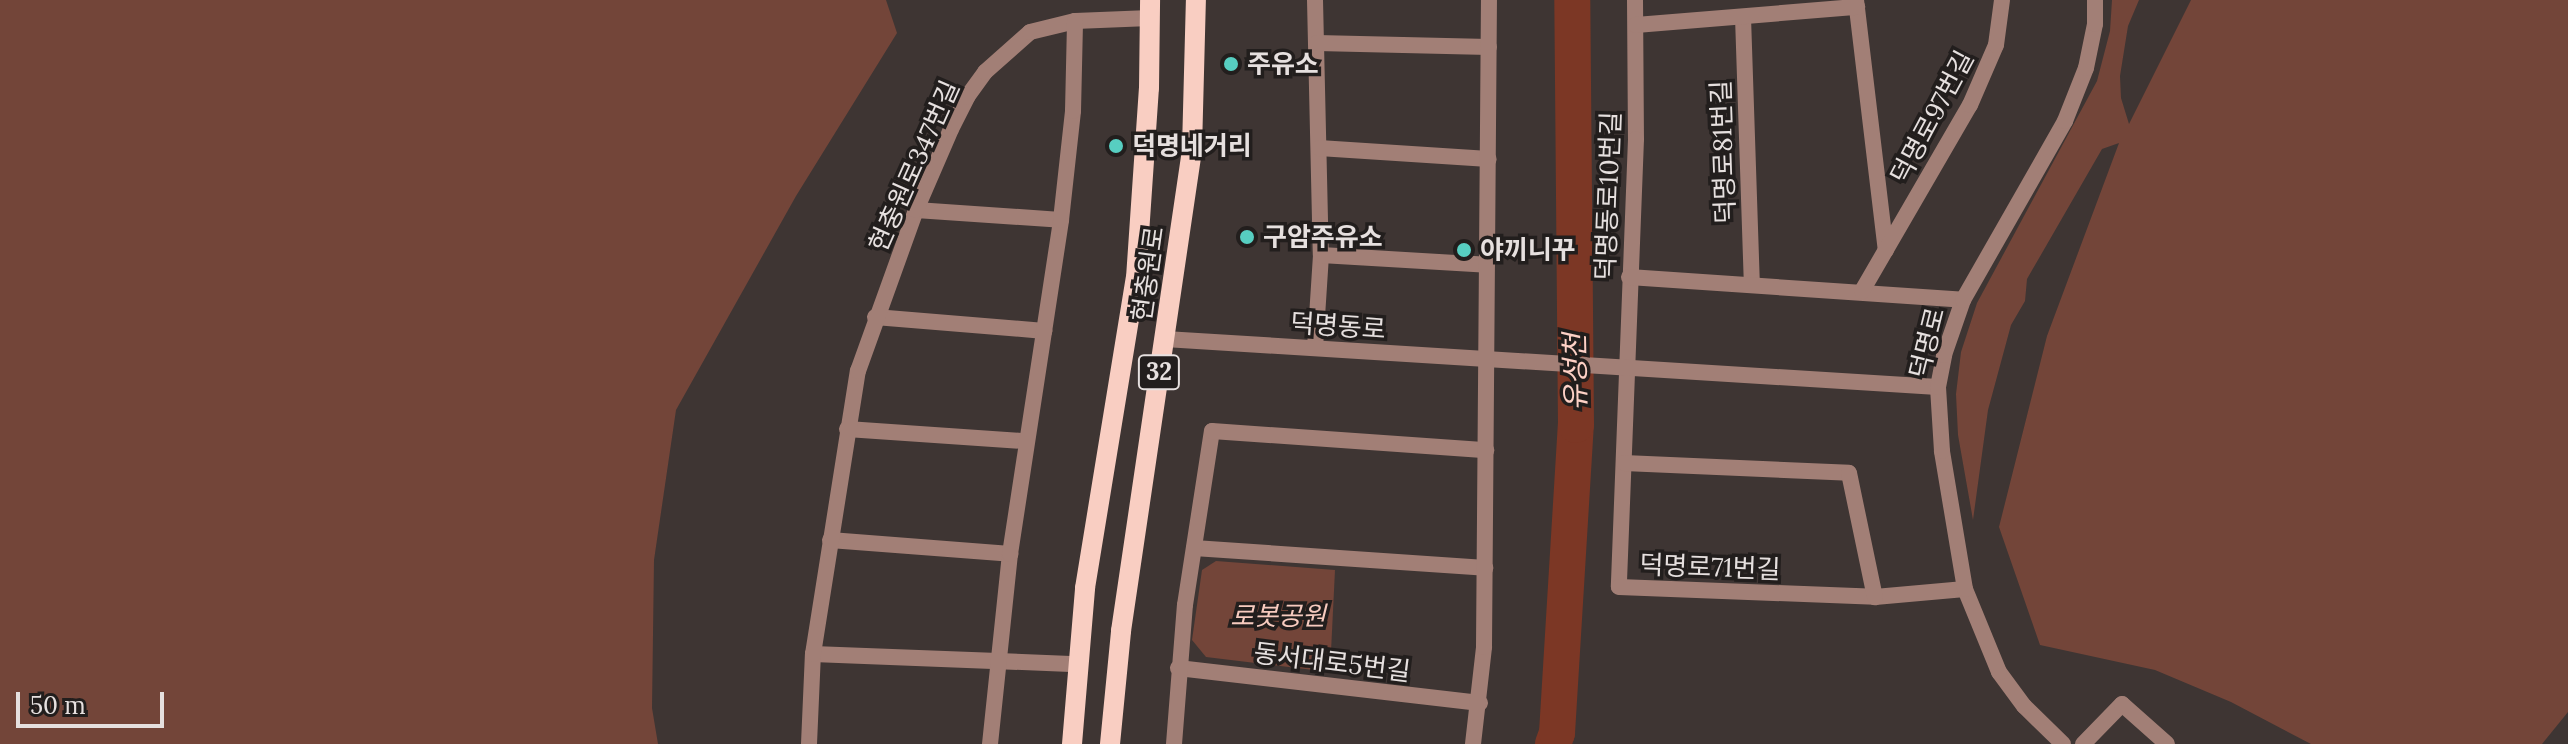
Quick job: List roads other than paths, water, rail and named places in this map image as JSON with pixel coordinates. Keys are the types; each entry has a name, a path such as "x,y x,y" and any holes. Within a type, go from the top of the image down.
{"main road":[{"name":"현충원로","path":"1110,744 1121,631 1192,149 1196,0"},
{"name":"현충원로","path":"1072,744 1077,664 1098,509 1136,278 1149,88 1150,9"}],"street":[{"path":"1315,0 1321,255 1315,348"},
{"path":"1473,744 1480,703 1485,568 1489,0"},
{"name":"덕명동로10번길","path":"1620,368 1629,277 1635,0"},
{"name":"덕명로97번길","path":"1862,291 1988,68 2002,18 2002,0"},
{"name":"덕명로","path":"2063,744 2024,706 1999,672 1965,589 1942,451 1938,387 1944,355 1963,300 2065,121 2086,68 2095,24 2095,0"},
{"path":"1636,25 1856,4"},
{"name":"덕명로97번길","path":"1856,4 1886,250"},
{"name":"현충원로347번길","path":"809,744 813,654 858,371 916,210 967,97 985,72 1030,32 1150,9"},
{"name":"덕명로81번길","path":"1743,17 1752,285"},
{"path":"990,744 997,661 1025,441 1061,220 1073,111 1075,21"},
{"path":"1317,43 1489,47"},
{"path":"1319,148 1489,159"},
{"path":"916,210 1061,220"},
{"path":"1321,255 1487,265"},
{"path":"1629,277 1963,300"},
{"path":"875,317 1044,331"},
{"name":"덕명동로","path":"1165,339 1620,368"},
{"path":"1620,368 1938,387"},
{"name":"덕명로71번길","path":"1620,368 1624,463 1619,587 1875,597 1965,589"},
{"path":"847,429 1025,441"},
{"path":"1174,744 1178,668 1212,431 1486,450"},
{"path":"1624,463 1849,473 1875,597"},
{"path":"830,540 1010,554"},
{"path":"1194,548 1485,568"},
{"path":"813,654 1077,664"},
{"name":"동서대로5번길","path":"1178,668 1480,703"},
{"path":"2083,744 2122,704 2167,744"}],"waterway":[{"name":"유성천","path":"1553,744 1557,733 1576,425 1572,0"}],"place":[{"name":"주유소","path":"1231,64"},
{"name":"덕명네거리","path":"1116,146"},
{"name":"구암주유소","path":"1247,237"},
{"name":"야끼니꾸","path":"1464,250"}],"park label":[{"name":"로봇공원","path":"1278,616"}]}
